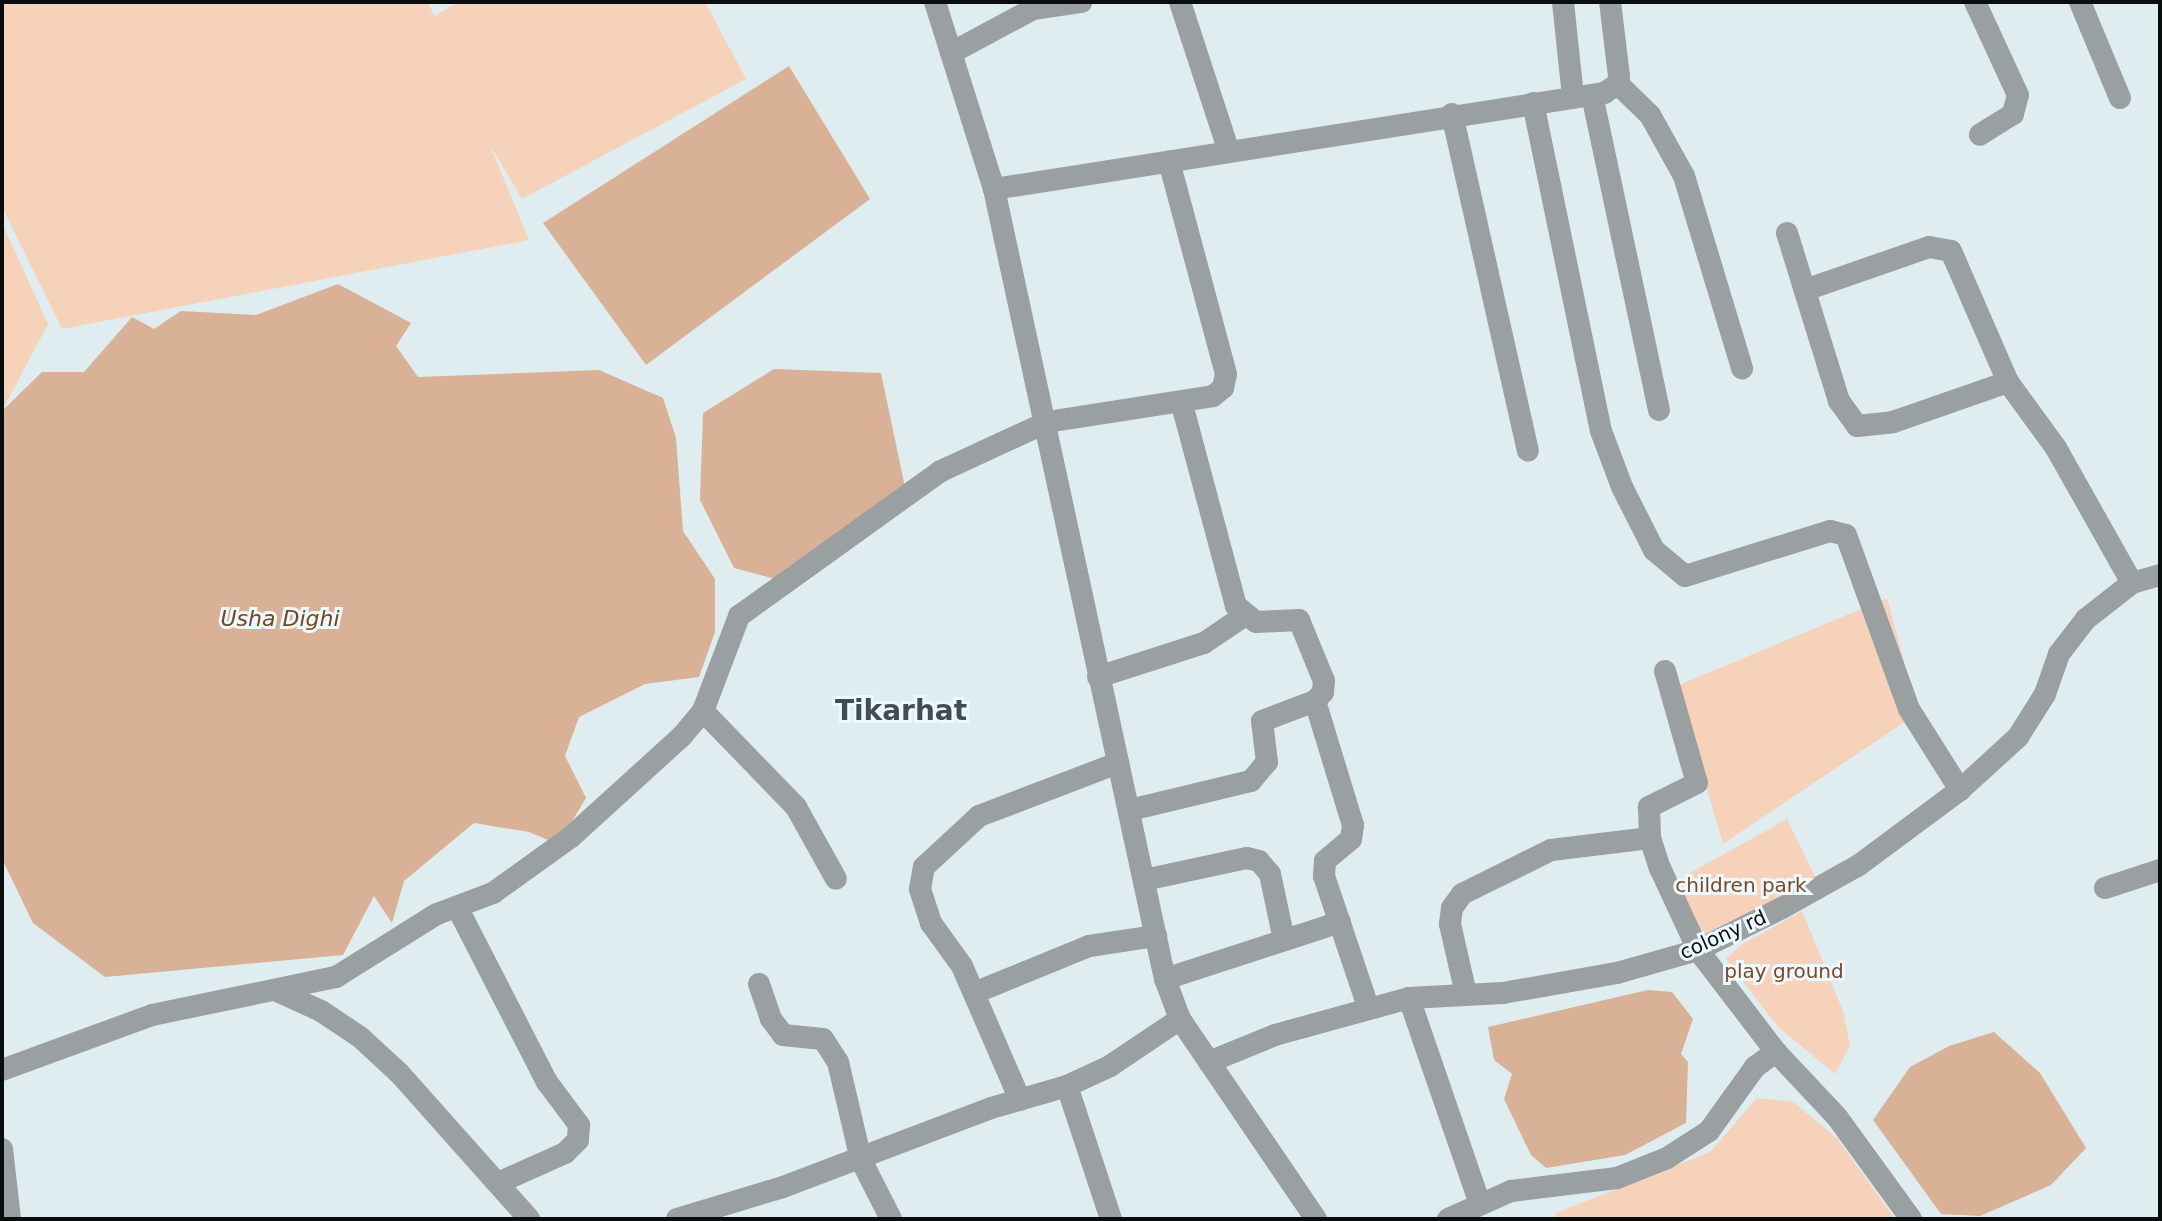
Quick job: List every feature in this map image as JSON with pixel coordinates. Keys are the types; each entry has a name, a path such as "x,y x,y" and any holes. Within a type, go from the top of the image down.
{"street":[{"path":"935,2 994,189 1047,422 1098,677 1130,810 1165,979 1180,1019 1316,1219"},
{"path":"951,53 1033,9 1081,2"},
{"path":"1180,2 1228,149"},
{"path":"1563,2 1582,96 1659,410"},
{"path":"1610,2 1618,84 1650,115 1684,176 1742,368"},
{"path":"1975,2 2018,95 2013,114 1980,135"},
{"path":"2080,2 2120,98"},
{"path":"994,189 1228,149 1582,96 1618,84"},
{"path":"1533,103 1601,431 1654,550 1668,566 1694,575 1830,531 1846,535 1909,709 1960,790"},
{"path":"1452,114 1528,451"},
{"path":"2,1070 152,1015 336,977 457,907 493,893 571,837 703,711 739,616 766,592 941,471 1047,422 1182,404 1213,396 1223,388 1226,374 1169,161"},
{"path":"1787,233 1839,401 1857,426 1893,422 2008,382"},
{"path":"1805,290 1944,246 1958,262 2008,382 2056,448 2132,583"},
{"path":"1130,810 1251,781 1267,762 1262,721 1315,701 1323,692 1324,681 1299,620 1256,622 1244,616 1236,606 1182,404"},
{"name":"colony rd","path":"1209,1062 1368,1007 1409,998 1558,986 1698,950 1859,865 1960,790 2018,737 2045,694 2059,654 2086,619 2132,583 2160,575"},
{"path":"1098,677 1204,643 1244,616"},
{"path":"1665,671 1697,783 1687,792 1653,801 1650,838 1698,950 1776,1052 1837,1117 1911,1219"},
{"path":"1315,701 1353,825 1351,839 1325,861 1324,876 1368,1007"},
{"path":"703,711 796,807 836,879"},
{"path":"1020,1100 962,966 931,923 920,889 924,867 979,816 1118,763"},
{"path":"1466,994 1450,924 1452,908 1462,894 1551,850 1650,838"},
{"path":"1144,880 1247,858 1259,861 1270,874 1284,940"},
{"path":"2105,888 2160,870"},
{"path":"457,907 540,1069 579,1125 578,1140 565,1153 498,1183"},
{"path":"1165,979 1340,922"},
{"path":"974,993 1089,946 1156,936"},
{"path":"759,984 771,1019 783,1035 823,1039 838,1062 861,1160 891,1219"},
{"path":"275,990 321,1011 360,1037 529,1219"},
{"path":"1409,998 1479,1201"},
{"path":"677,1219 861,1160 1020,1100 1067,1086 1110,1066 1180,1019"},
{"path":"1448,1219 1479,1201 1511,1191 1617,1178 1667,1158 1709,1131 1755,1067 1776,1052"},
{"path":"1067,1086 1111,1219"},
{"path":"2,1149 10,1219"}],"green space":[{"path":"2,2 428,2 434,16 459,2 705,2 746,79 522,199 489,143 529,240 62,329 2,207"},
{"path":"2,223 48,324 2,411"},
{"path":"1887,598 1918,713 1723,844 1677,686"},
{"name":"children park","path":"1787,819 1816,878 1701,945 1673,888 1688,874"},
{"name":"play ground","path":"1802,911 1843,1011 1850,1045 1835,1074 1778,1027 1726,959 1741,945"},
{"path":"1757,1098 1793,1102 1837,1138 1895,1219 1555,1219 1556,1213 1710,1152"}],"water":[{"path":"789,66 870,199 646,365 543,223"},
{"name":"Usha Dighi","path":"338,284 411,323 396,346 418,377 599,370 663,398 676,438 683,531 715,579 715,632 699,677 645,684 579,717 565,756 586,798 568,828 548,840 529,832 474,823 404,881 392,923 374,896 343,955 105,977 33,923 2,859 2,411 42,372 84,372 132,317 154,329 181,311 256,315"},
{"path":"774,369 881,373 906,492 775,579 734,568 700,500 703,413"},
{"path":"1648,990 1672,992 1693,1019 1681,1054 1688,1062 1686,1123 1625,1155 1546,1168 1531,1155 1504,1099 1512,1074 1494,1060 1488,1027"},
{"path":"1994,1032 2040,1073 2086,1148 2051,1185 1980,1216 1941,1214 1873,1120 1910,1067 1949,1046"}],"district":[{"name":"Tikarhat","path":"901,711"}]}
